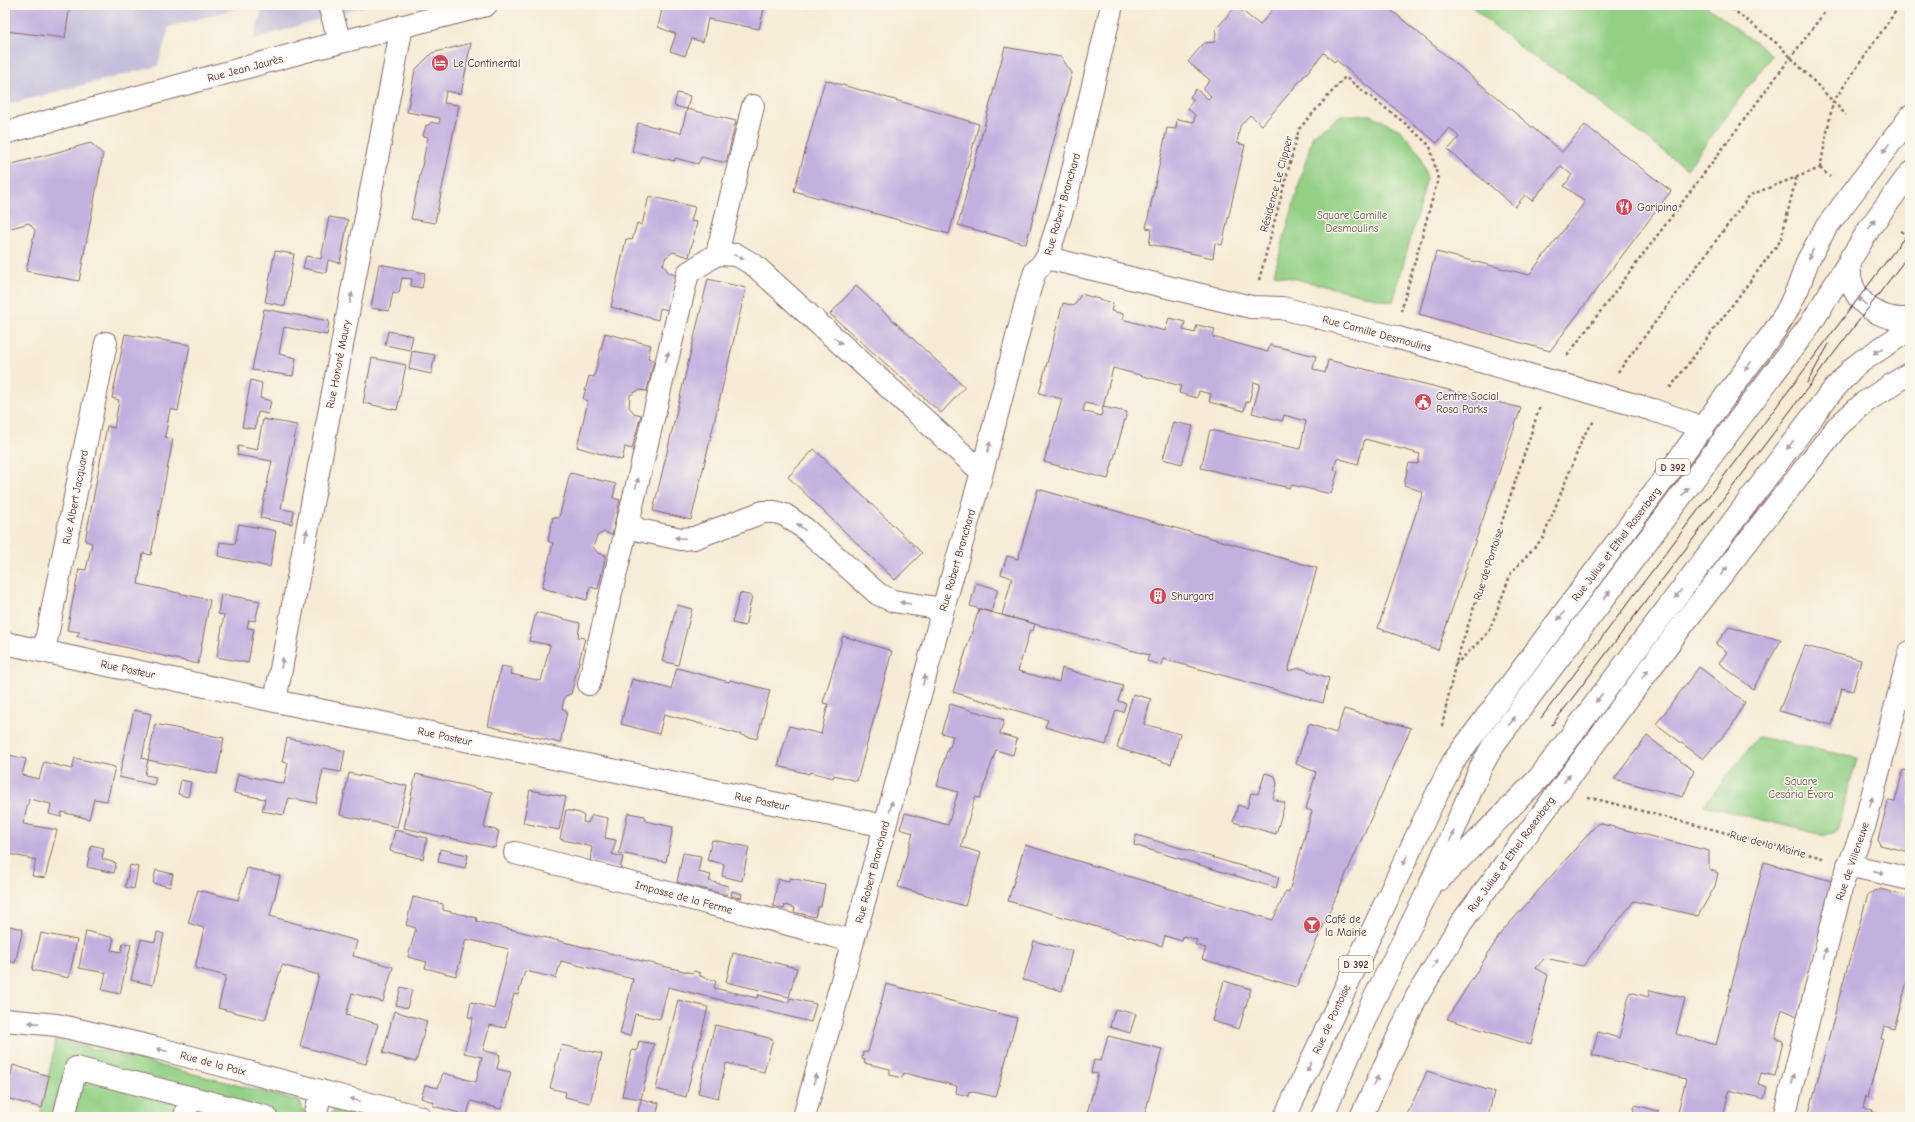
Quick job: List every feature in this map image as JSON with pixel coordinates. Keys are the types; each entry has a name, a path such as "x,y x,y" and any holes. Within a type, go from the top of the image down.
{"street":[{"path":"329,5 340,42"},
{"name":"Rue Jean Jaurès","path":"5,133 340,42 486,5"},
{"name":"Rue Robert Branchard","path":"804,1117 854,941 943,609 982,472 1029,291 1035,272 1047,258 1067,195 1112,5"},
{"name":"Rue Honoré Maury","path":"275,701 402,26"},
{"path":"717,254 753,106"},
{"name":"Rue Julius et Ethel Rosenberg","path":"1428,812 1453,762 1464,745 1702,430 1787,311 1798,288 1808,260 1825,229 1910,117"},
{"path":"1322,1117 1372,1003 1425,897 1481,767 1494,744 1810,325 1875,220 1910,173"},
{"path":"589,684 627,521 688,273 717,254 737,255 754,265 982,472"},
{"name":"Rue Camille Desmoulins","path":"1047,258 1250,307 1282,308 1395,337 1599,396 1653,410 1690,423 1702,430"},
{"path":"1851,258 1849,276 1851,285 1858,298 1879,313 1888,316 1910,319"},
{"path":"1425,897 1449,868 1516,803 1539,778 1828,396 1853,368 1910,329"},
{"name":"Rue Albert Jacquard","path":"44,651 106,343"},
{"name":"Rue Julius et Ethel Rosenberg","path":"1361,1117 1416,998 1460,923 1684,623 1837,428 1865,402 1910,373"},
{"path":"627,521 639,530 681,539 694,538 763,512 775,512 785,515 804,528 878,594 893,601 943,609"},
{"name":"Rue Pasteur","path":"5,643 275,701 885,826"},
{"name":"Rue de Villeneuve","path":"1784,1117 1842,881 1864,827 1910,652"},
{"name":"Rue de Pontoise","path":"1285,1117 1428,812"},
{"name":"Impasse de la Ferme","path":"515,853 854,941"},
{"path":"1848,865 1910,879"},
{"name":"Rue de la Paix","path":"5,1020 57,1025 156,1048 420,1117"},
{"path":"64,1117 76,1068 187,1107 266,1117"},
{"path":"315,1117 321,1091"}],"path":[{"path":"1727,5 1779,45 1846,115"},
{"path":"1561,359 1568,356 1790,56 1830,5"},
{"path":"1615,374 1750,195 1820,168 1833,102 1900,5"},
{"name":"Résidence Le Clipper","path":"1250,307 1299,129 1345,77 1406,124 1430,146 1438,179 1395,337"},
{"path":"1668,390 1781,240 1796,177"},
{"name":"Rue de Pontoise","path":"1442,726 1455,665 1541,402"},
{"path":"1455,665 1489,632 1511,573 1543,538 1584,435 1595,420"},
{"name":"Rue de la Mairie","path":"1557,792 1589,798 1848,865"}],"shaded area":[{"path":"5,5 249,5 169,27 158,66 5,105"},
{"path":"263,5 369,5 254,39"}],"green space":[{"path":"1469,5 1705,5 1772,55 1687,169 1567,77 1529,54"},
{"name":"Square Camille Desmoulins","path":"1341,115 1371,115 1400,130 1419,152 1427,178 1393,302 1274,274 1313,135"},
{"name":"Square Cesária Évora","path":"1758,737 1857,758 1837,831 1826,836 1704,805"},
{"path":"56,1039 300,1101 303,1111 327,1117 40,1117"},
{"path":"334,1110 364,1117 327,1117"}],"building":[{"path":"5,5 70,5 65,38 5,31"},
{"path":"663,5 765,5 759,29 708,19 703,42 692,39 685,56 670,51 676,34 658,27"},
{"path":"1276,5 1385,5 1562,152 1585,125 1671,191 1550,351 1419,314 1436,252 1529,275 1585,202 1564,186 1572,175 1561,166 1532,201 1525,195 1515,207 1448,150 1459,137 1450,128 1437,143 1336,60 1334,62 1324,53 1262,125 1250,115 1240,126 1237,143 1245,145 1222,245 1215,243 1213,258 1149,244 1152,229 1146,228 1167,128 1176,129 1177,119 1194,122 1195,115 1187,108 1194,100 1190,97 1196,89 1208,99 1211,96 1203,89 1210,80 1188,62 1204,43 1215,42 1216,29 1236,6 1260,25"},
{"path":"471,43 461,94 446,91 444,103 459,105 435,223 411,219 428,137 423,136 426,125 429,125 431,122 439,124 440,118 407,112 415,70 432,53"},
{"path":"1005,47 1061,57 1072,73 1026,244 958,225"},
{"path":"825,80 979,124 949,234 794,191"},
{"path":"677,93 690,96 687,109 674,106"},
{"path":"687,109 736,121 726,163 701,157 698,164 675,158 675,161 632,151 638,123 681,133"},
{"path":"91,143 103,154 79,281 26,271 35,230 29,223 5,230 5,166"},
{"path":"649,196 695,207 691,221 697,222 689,257 673,252 666,257 663,264 669,273 676,275 668,310 660,308 658,320 611,307 626,239 632,240 637,223 642,225"},
{"path":"329,217 348,220 340,263 328,260 326,273 303,268 306,256 321,259"},
{"path":"275,251 294,254 285,306 265,302"},
{"path":"379,264 425,273 422,288 411,286 412,279 402,278 399,293 393,292 389,311 371,308"},
{"path":"708,279 746,288 691,520 653,511"},
{"path":"856,286 965,387 941,413 830,314"},
{"path":"1081,294 1113,303 1111,311 1124,314 1122,319 1165,331 1169,318 1185,322 1183,330 1195,333 1197,325 1215,329 1213,337 1268,352 1270,345 1316,356 1313,369 1325,373 1328,360 1521,408 1438,650 1378,628 1423,492 1404,485 1409,463 1418,464 1420,454 1365,439 1358,464 1337,458 1334,470 1338,471 1331,494 1292,485 1290,488 1201,468 1210,430 1300,449 1306,421 1284,415 1282,421 1252,413 1260,384 1254,382 1249,402 1246,402 1244,411 1209,402 1211,394 1199,391 1197,398 1179,393 1181,386 1113,368 1103,407 1127,412 1108,479 1044,462 1062,399 1039,393 1063,303 1074,306","holes":["1085,403 1103,407 1101,416 1083,411"]},
{"path":"264,309 329,321 327,335 284,327 279,354 296,358 293,376 252,370"},
{"path":"388,331 413,336 410,350 385,345"},
{"path":"605,333 651,345 648,358 654,360 647,391 639,390 630,395 629,407 634,413 641,415 632,449 625,447 622,460 577,447 588,401 583,399 589,376 594,377"},
{"path":"125,334 190,345 178,411 170,409 165,437 173,439 151,555 143,553 138,584 210,600 198,664 76,636 80,632 67,630 79,569 86,570 92,543 85,541 107,426 114,428 119,400 112,398"},
{"path":"412,351 435,355 431,374 409,369"},
{"path":"372,358 406,365 397,410 363,403"},
{"path":"251,380 262,383 260,398 271,401 268,414 258,412 255,429 242,427"},
{"path":"263,419 297,425 281,509 294,511 292,524 260,518 272,461 237,455 238,446 257,450"},
{"path":"1173,422 1193,426 1182,464 1163,459"},
{"path":"814,449 922,553 895,580 788,477"},
{"path":"570,473 616,484 613,498 620,500 612,535 604,532 597,536 593,547 598,553 606,555 598,589 590,587 587,600 542,588 553,543 548,541 553,517 559,518"},
{"name":"Shurgard","path":"1038,489 1317,568 1288,671 1300,668 1329,678 1323,703 1163,659 1161,665 1147,661 1149,655 1002,615 1012,578 1001,574 1007,556 1018,559"},
{"path":"239,524 276,531 270,567 218,556 220,542 235,544"},
{"path":"976,583 998,589 991,612 970,606"},
{"path":"740,593 752,596 745,626 732,623"},
{"path":"221,594 260,601 255,621 249,620 247,628 254,629 248,663 217,657 224,615 218,614"},
{"path":"677,605 692,609 678,665 662,661"},
{"path":"979,609 1035,624 1033,631 1030,630 1018,671 1059,682 1062,668 1123,686 1118,701 1126,703 1123,712 1116,710 1106,745 1045,727 1048,720 953,692"},
{"path":"536,612 580,623 578,637 585,638 571,694 565,696 562,708 567,712 560,743 488,726 501,666 512,668 511,674 541,681 550,645 529,641"},
{"path":"1729,627 1781,640 1753,689 1719,663 1727,652 1716,644"},
{"path":"843,636 892,651 857,781 834,775 833,778 810,772 809,774 778,766 789,726 821,734 828,704 823,703"},
{"path":"1805,646 1861,660 1853,691 1842,688 1832,725 1779,711"},
{"path":"1699,667 1745,702 1732,726 1703,759 1656,724"},
{"path":"677,668 729,682 730,680 770,690 757,739 664,714 659,734 621,724 632,679 671,689"},
{"path":"1133,694 1151,699 1144,724 1180,734 1171,764 1117,748"},
{"path":"950,704 1004,720 1000,734 1017,739 1013,755 996,750 980,798 975,797 961,847 981,853 965,906 898,887 913,833 900,829 905,813 948,825 958,792 937,786 948,747 950,747 953,736 941,733"},
{"path":"1344,709 1411,728 1296,987 1202,959 1206,948 1195,945 1197,940 1183,936 1182,941 1165,936 1162,946 1008,901 1025,845 1273,920 1286,891 1289,892 1312,811 1306,809 1316,772 1296,764 1309,724 1336,733"},
{"path":"134,710 151,714 142,758 148,760 145,775 156,777 154,785 119,777"},
{"path":"155,724 224,738 217,774 148,760"},
{"path":"1647,736 1694,771 1683,797 1614,779"},
{"path":"287,738 345,751 341,772 323,769 316,803 289,798 284,815 262,811 265,799 234,793 238,774 284,784 288,763 282,762"},
{"path":"5,754 26,759 22,775 39,779 44,762 72,769 75,758 115,767 107,801 94,799 89,819 62,812 61,817 49,814 51,804 29,799 23,824 57,830 45,878 32,876 36,860 5,853"},
{"path":"1903,770 1910,771 1910,852 1880,845 1878,840 1888,801 1895,802"},
{"path":"349,773 407,786 397,827 340,815"},
{"path":"1265,773 1275,776 1277,784 1273,799 1285,803 1276,834 1233,822 1238,805 1247,808 1251,793 1258,794"},
{"path":"416,774 492,792 484,827 499,831 495,848 404,828"},
{"path":"181,780 191,782 188,797 178,794"},
{"path":"530,790 566,797 559,830 523,823"},
{"path":"566,810 580,813 584,816 583,822 588,823 592,815 608,818 605,838 616,840 612,854 623,857 620,869 590,861 592,847 560,839"},
{"path":"628,813 645,816 645,821 673,827 666,862 619,853"},
{"path":"1598,823 1709,851 1709,869 1718,873 1715,886 1698,916 1634,901 1583,966 1545,958 1536,968 1548,975 1531,1045 1447,1019 1501,933"},
{"path":"395,830 427,838 423,859 390,851"},
{"path":"1136,835 1279,877 1276,888 1134,845"},
{"path":"712,840 749,847 742,881 722,876 724,864 707,860"},
{"path":"91,845 104,848 102,859 116,863 114,873 87,867"},
{"path":"440,849 468,855 465,868 438,862"},
{"path":"683,853 701,856 698,872 711,875 709,881 728,886 727,895 677,882"},
{"path":"1764,862 1835,882 1797,1016 1782,1009 1775,1038 1783,1041 1775,1076 1761,1073 1758,1084 1767,1087 1764,1099 1729,1090 1723,1117 1677,1116 1686,1079 1592,1055 1598,1032 1619,1038 1630,992 1648,997 1650,990 1685,998 1676,1034 1716,1045"},
{"path":"130,865 138,867 134,889 125,887"},
{"path":"247,868 280,876 270,916 357,941 353,956 393,967 383,1002 352,993 346,1015 378,1024 366,1064 300,1046 319,975 282,965 265,1020 218,1008 226,976 195,968 204,928 188,923 198,890 238,900"},
{"path":"156,870 173,874 170,887 153,883"},
{"path":"790,878 825,885 821,907 818,907 815,917 794,912 795,908 785,905 784,909 773,906 778,879 790,881"},
{"path":"1880,889 1910,897 1910,971 1894,1029 1884,1026 1881,1039 1883,1039 1868,1097 1866,1096 1863,1108 1873,1110 1871,1117 1808,1117 1868,894"},
{"path":"732,891 742,894 741,898 731,896"},
{"path":"413,897 443,904 443,910 477,918 476,921 692,973 694,971 700,973 700,976 716,981 714,988 757,998 758,995 788,1003 790,998 816,1004 811,1022 668,987 660,1019 635,1014 630,1036 620,1034 633,979 561,961 556,978 525,971 518,995 514,994 505,1028 490,1025 483,1050 500,1055 497,1069 511,1072 501,1109 471,1101 467,1115 433,1106 434,1102 421,1098 425,1085 438,1088 443,1073 476,1082 482,1057 464,1053 473,1018 468,1017 471,1002 494,1009 509,949 466,939 456,976 425,968 427,962 408,957 416,928 406,925"},
{"path":"5,925 23,929 15,963 5,960"},
{"path":"86,931 114,938 111,950 121,952 123,943 131,944 120,994 102,990 106,973 79,968"},
{"path":"157,932 164,934 153,985 131,980 141,939 155,942"},
{"path":"41,933 77,940 69,978 32,970"},
{"path":"1034,941 1072,951 1062,991 1023,980"},
{"path":"733,953 797,968 789,997 726,982"},
{"path":"1224,981 1251,989 1239,1029 1212,1021"},
{"path":"886,984 1017,1018 996,1097 969,1091 968,1096 956,1093 957,1086 904,1073 902,1078 890,1075 890,1069 864,1063 865,1060 862,1059 863,1052 868,1052"},
{"path":"401,987 412,990 407,1008 396,1005"},
{"path":"678,1000 708,1007 686,1097 656,1089"},
{"path":"1115,1009 1136,1014 1130,1033 1110,1027"},
{"path":"394,1011 427,1021 416,1062 383,1053"},
{"path":"715,1025 773,1039 764,1072 726,1063 718,1098 698,1093"},
{"path":"1108,1036 1162,1049 1144,1117 1104,1117 1087,1113 1098,1074 1091,1073 1094,1060 1101,1061"},
{"path":"639,1041 654,1044 641,1099 622,1096 632,1050 637,1051"},
{"path":"561,1045 602,1054 590,1103 565,1097 566,1092 550,1088"},
{"path":"13,1065 49,1076 42,1108 6,1098"},
{"path":"1427,1071 1494,1092 1488,1117 1406,1117"},
{"path":"641,1099 659,1103 656,1117 637,1117"},
{"path":"1635,1105 1658,1111 1657,1117 1632,1117"}],"tram line":[{"path":"1541,718 1910,230"},
{"path":"1552,725 1910,253"},
{"path":"1807,383 1829,344"}],"place":[{"name":"Le Continental","path":"440,63"},
{"name":"Garipino","path":"1624,207"},
{"name":"Centre Social Rosa Parks","path":"1423,402"},
{"name":"Shurgard","path":"1158,596"},
{"name":"Café de la Mairie","path":"1312,925"}]}
